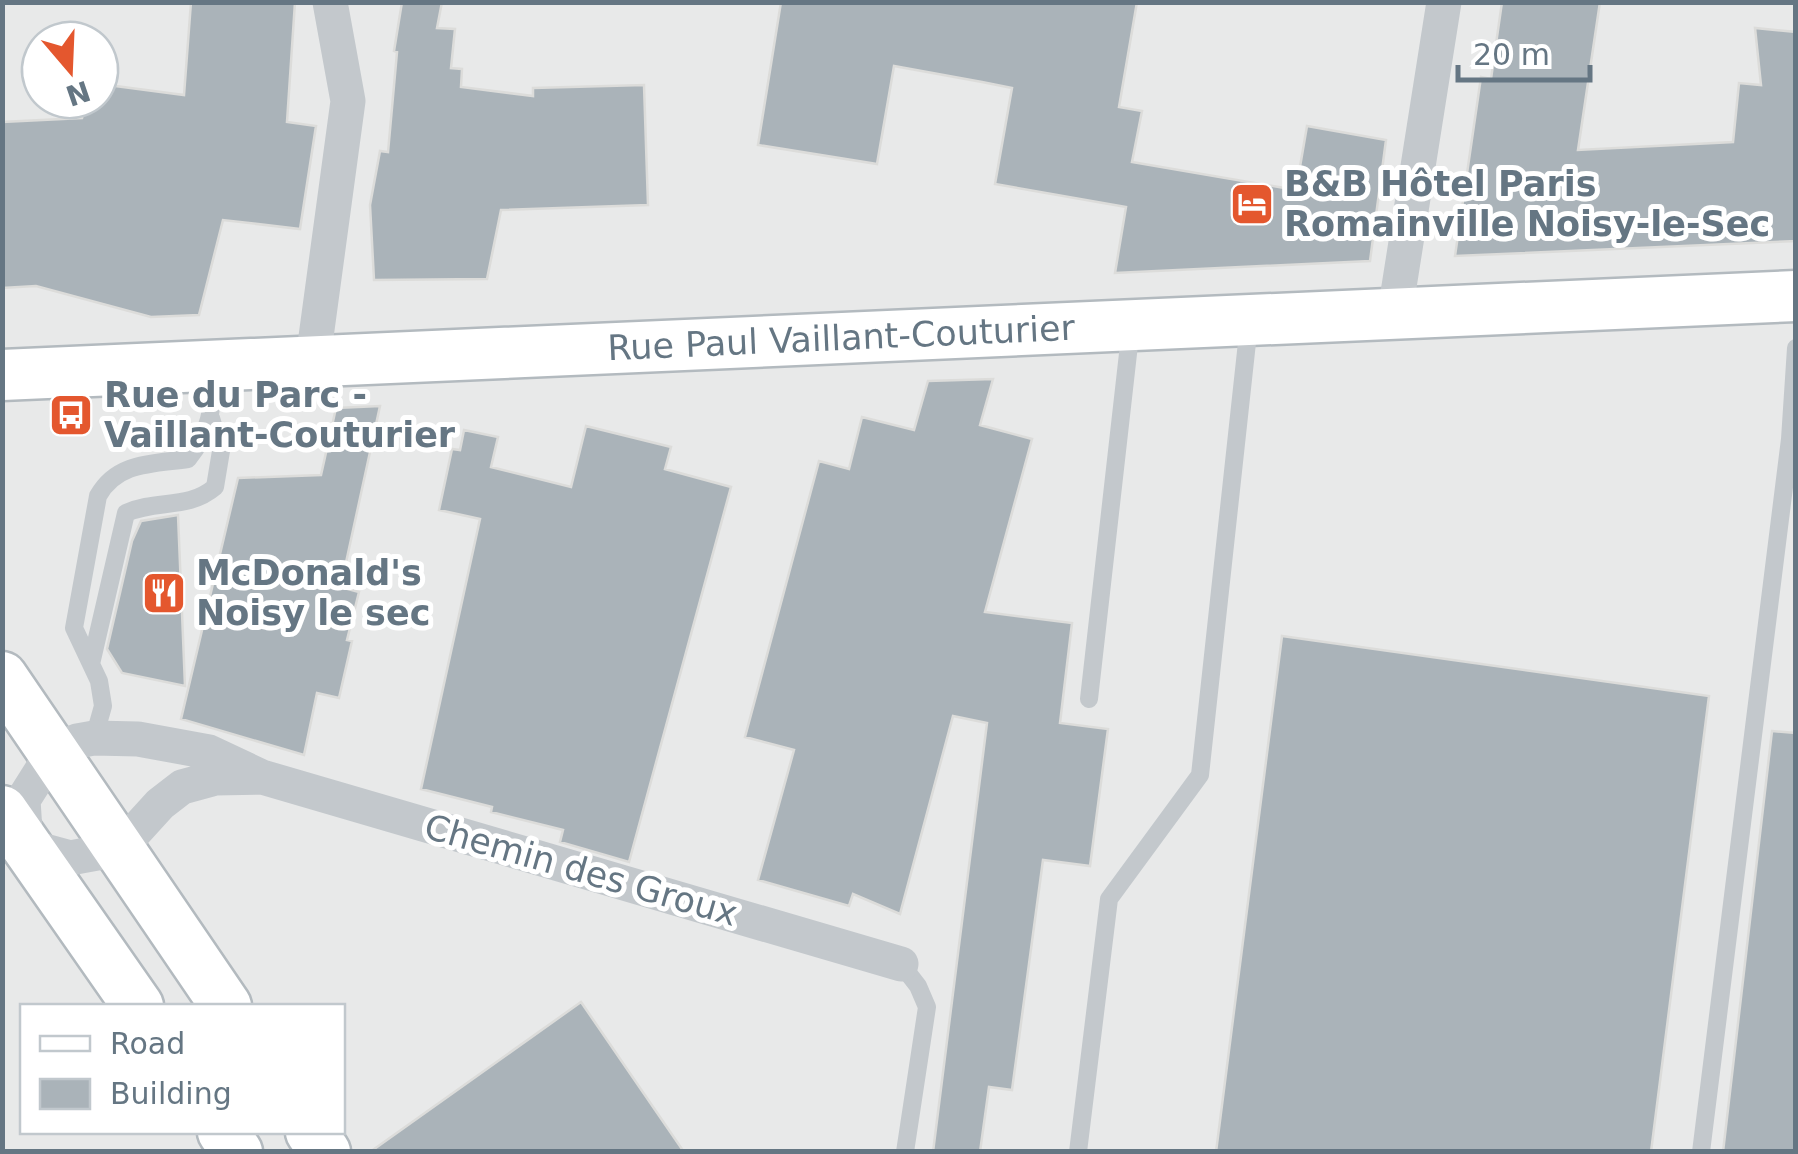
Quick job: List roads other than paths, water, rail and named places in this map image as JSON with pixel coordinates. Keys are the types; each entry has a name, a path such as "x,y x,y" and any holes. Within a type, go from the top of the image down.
{"main road":[{"name":"Rue Paul Vaillant-Couturier","path":"2,375 1796,296"},
{"path":"2,676 74,745 119,849 225,1004"},
{"path":"14,828 137,1004"}],"street":[{"path":"313,359 348,101 330,2"},
{"path":"1395,312 1444,2"},
{"path":"138,739 159,760 165,778 160,804"},
{"name":"Chemin des Groux","path":"74,745 138,739 209,752 262,777 900,964"},
{"path":"74,745 23,800 14,828 70,858 119,849"},
{"name":"Chemin des Groux","path":"119,849 160,804 182,788 215,778 262,777"}],"lane":[{"path":"1078,1152 1108,899 1200,775 1250,319"},
{"path":"1089,699 1132,324"},
{"path":"1701,1152 1790,439 1796,348"},
{"path":"91,664 126,513 142,506 201,499 215,487 221,451 212,418 213,364"},
{"path":"74,745 103,706 99,681 74,628 98,496 108,478 134,467 188,460 203,440 212,418"},
{"path":"900,964 918,986 926,1007 905,1152"}],"place":[{"name":"B&B Hôtel Paris Romainville Noisy-le-Sec","path":"1252,204"},
{"name":"Rue du Parc - Vaillant-Couturier","path":"71,415"},
{"name":"McDonald's Noisy le sec","path":"164,593"}]}
